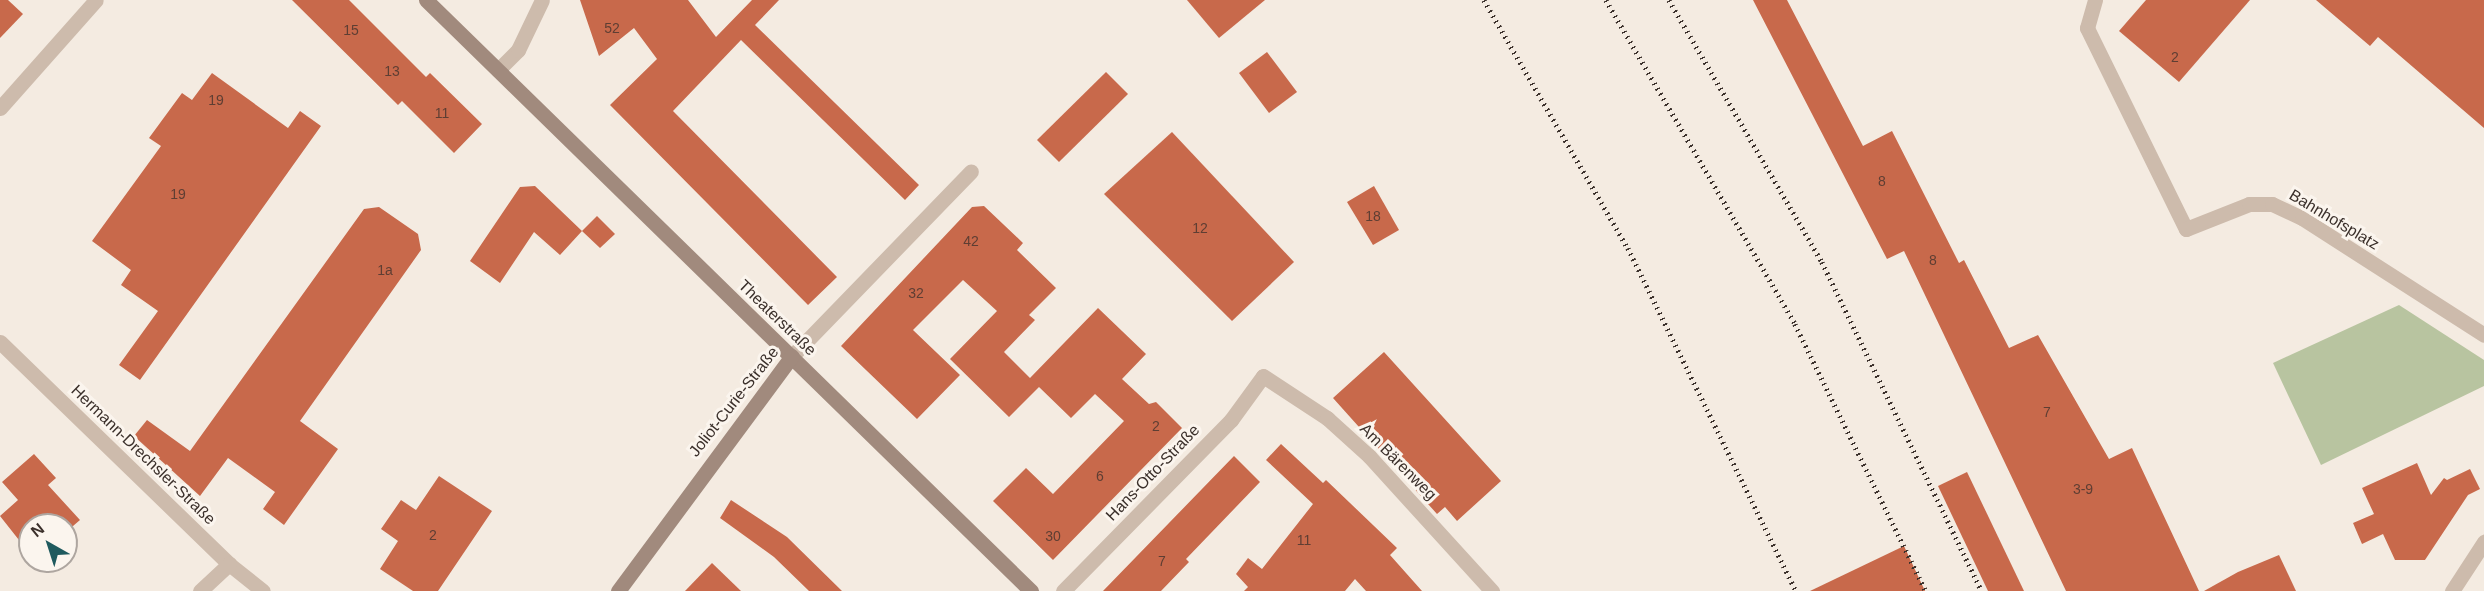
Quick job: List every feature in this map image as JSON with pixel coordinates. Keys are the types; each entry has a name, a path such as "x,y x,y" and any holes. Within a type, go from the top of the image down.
{"main road":[{"name":"Theaterstraße","path":"426,0 1031,591"},
{"name":"Joliot-Curie-Straße","path":"618,591 792,356"}],"street":[{"path":"0,108 96,0"},
{"path":"498,70 518,50 542,0"},
{"name":"Bahnhofsplatz","path":"2095,0 2087,28 2186,229 2249,204 2272,204 2302,218 2484,335"},
{"name":"Joliot-Curie-Straße","path":"792,356 971,171"},
{"name":"Hermann-Drechsler-Straße","path":"0,342 229,564 263,591"},
{"name":"Hans-Otto-Straße","path":"1063,591 1231,420 1263,376"},
{"name":"Am Bärenweg","path":"1263,376 1326,418 1369,456 1492,591"},
{"path":"2452,591 2484,542"},
{"path":"200,591 229,564"}],"green space":[{"path":"2399,305 2484,360 2484,386 2321,465 2273,363"}],"building":[{"path":"0,0 8,0 23,14 0,38"},
{"path":"292,0 349,0 426,77 430,73 482,124 454,153 402,101 398,105"},
{"path":"580,0 688,0 716,37 752,0 779,0 755,25 919,185 905,200 741,40 673,111 837,277 808,305 610,105 657,59 634,28 599,56"},
{"path":"1187,0 1265,0 1219,38"},
{"path":"1753,0 1787,0 1863,146 1892,131 1959,263 1964,260 2009,348 2038,335 2109,459 2132,448 2199,591 2066,591 1904,251 1887,259"},
{"path":"2146,0 2250,0 2179,82 2119,31"},
{"path":"2316,0 2484,0 2484,128 2378,37 2370,46"},
{"path":"1267,52 1297,92 1269,113 1239,73"},
{"path":"1106,72 1128,94 1059,162 1037,140"},
{"path":"212,73 288,128 300,111 321,126 140,380 119,365 158,311 121,285 131,270 92,241 161,146 149,138 182,93 192,100"},
{"path":"1172,132 1294,262 1232,321 1104,194"},
{"path":"535,186 582,231 560,255 534,232 500,283 470,261 520,187"},
{"path":"1374,186 1399,230 1373,245 1347,202"},
{"path":"984,206 1023,243 1017,250 1056,288 1029,315 1035,320 1004,352 1030,378 1098,308 1146,354 1122,379 1149,404 1156,402 1182,428 1053,560 993,501 1026,468 1053,494 1124,421 1095,394 1071,418 1039,387 1009,417 950,359 997,311 963,280 913,330 960,375 917,419 841,346 972,207"},
{"path":"379,207 418,234 421,250 300,421 338,449 284,525 263,509 275,492 228,458 200,496 134,436 147,420 190,451 364,209"},
{"path":"597,216 615,234 600,248 582,231"},
{"path":"1384,352 1501,481 1457,521 1445,507 1437,514 1333,398"},
{"path":"1281,444 1323,483 1326,480 1397,548 1390,555 1422,591 1366,591 1355,579 1345,591 1244,591 1248,587 1236,574 1248,558 1262,569 1313,504 1266,460"},
{"path":"34,454 56,478 48,485 74,513 18,513 18,539 0,516 18,500 2,482"},
{"path":"1234,456 1260,482 1186,559 1189,562 1161,591 1103,591"},
{"path":"2417,463 2431,495 2444,478 2447,480 2470,469 2480,489 2468,495 2425,560 2395,560 2383,534 2362,544 2353,523 2374,514 2362,488"},
{"path":"1967,472 2024,591 1988,591 1938,486"},
{"path":"439,476 492,511 438,591 413,591 380,569 398,541 381,529 401,500 416,510"},
{"path":"731,500 787,537 842,591 809,591 774,557 720,518"},
{"path":"1904,546 1925,591 1810,591"},
{"path":"2279,555 2296,591 2204,591 2238,572"},
{"path":"712,563 741,591 685,591"}],"railway":[{"path":"1484,0 1628,248 1796,591"},
{"path":"1606,0 1795,324 1926,591"},
{"path":"1669,0 1822,262 1982,591"}]}
